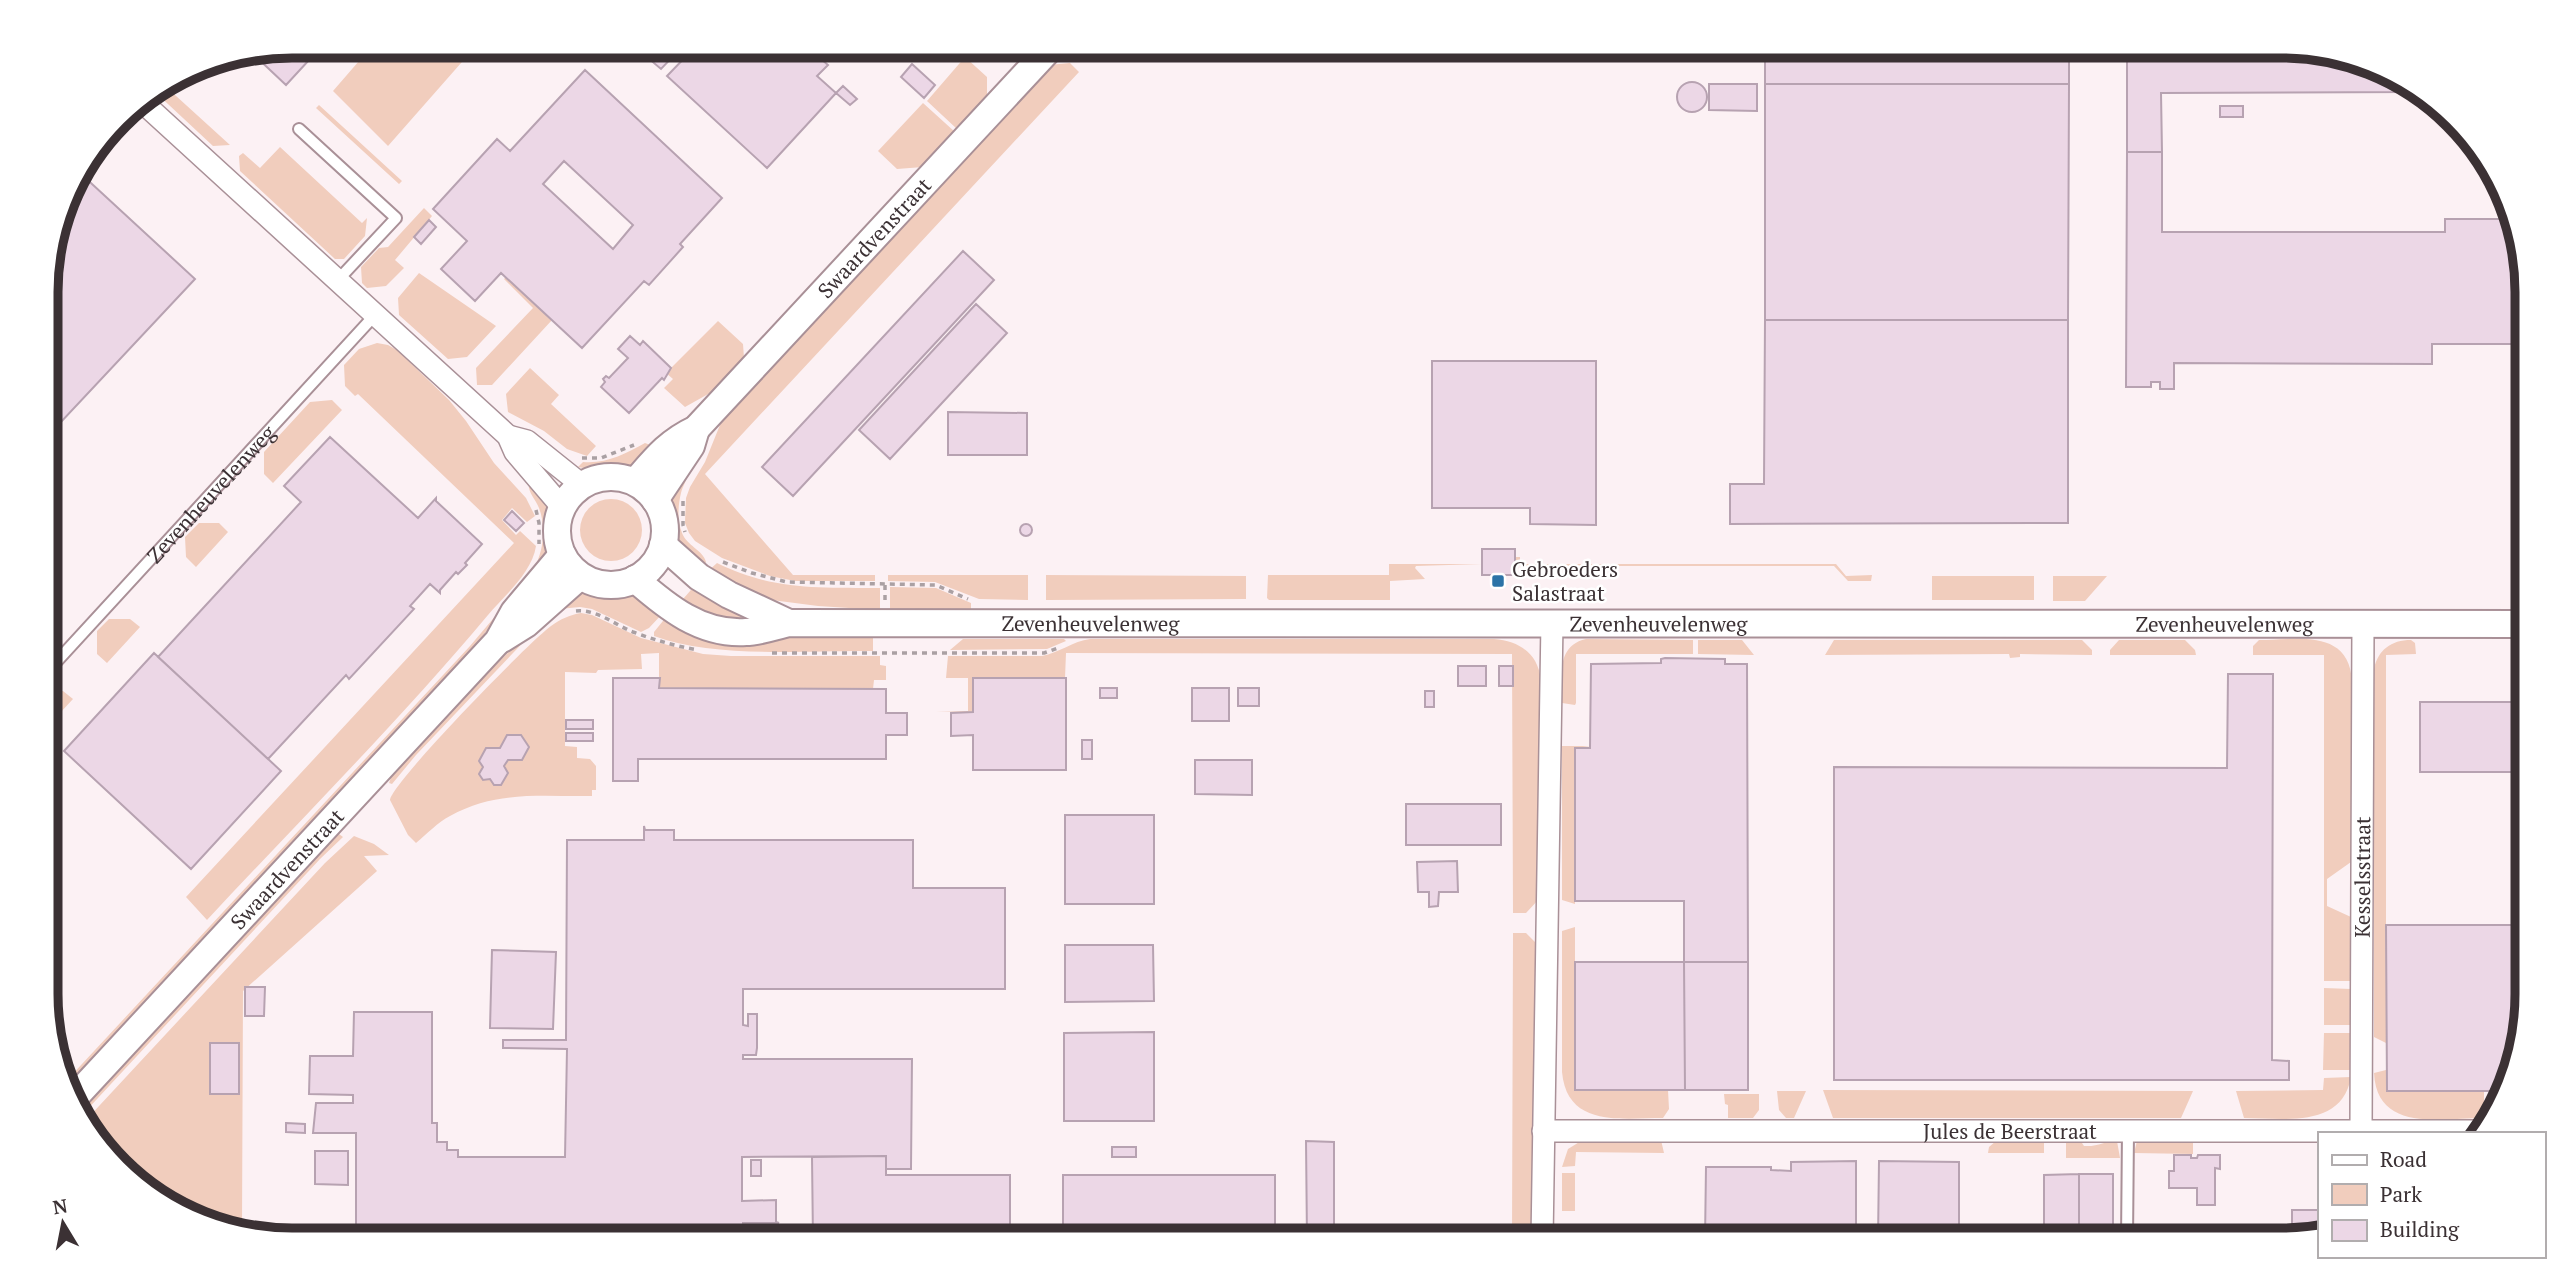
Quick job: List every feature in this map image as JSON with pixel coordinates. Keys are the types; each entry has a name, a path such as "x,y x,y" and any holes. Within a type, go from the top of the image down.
{"street":[{"name":"Swaardvenstraat","path":"635,482 663,449 677,438 696,429 1041,58"},
{"path":"148,107 508,436 527,441 582,485"},
{"name":"Swaardvenstraat","path":"655,500 691,446 696,429"},
{"path":"508,436 514,452 562,507"},
{"path":"617,477 635,482 655,500 664,522 663,545 653,565 635,579 622,584 607,585 593,583 580,576 550,551 562,507 582,485 599,478 617,477"},
{"name":"Zevenheuvelenweg","path":"663,545 699,577 729,595 789,623"},
{"name":"Swaardvenstraat","path":"80,1092 498,641 550,551"},
{"name":"Swaardvenstraat","path":"498,641 526,624 580,576"},
{"name":"Zevenheuvelenweg","path":"635,579 670,609 696,623 715,629 746,632 789,623 2515,624"},
{"path":"1542,1228 1552,622"},
{"name":"Kesselsstraat","path":"2361,1131 2363,624"},
{"name":"Jules de Beerstraat","path":"1543,1130 2471,1131"}],"lane":[{"path":"299,129 396,218 337,281"},
{"name":"Zevenheuvelenweg","path":"58,660 374,316"},
{"path":"2127,1228 2128,1131"}],"path":[{"path":"536,508 550,551"},
{"path":"571,611 591,611 666,643 708,652"},
{"name":"Zevenheuvelenweg","path":"768,653 1044,653 1067,644"}],"green space":[{"path":"362,58 465,58 388,146 333,91"},
{"path":"964,58 987,77 987,98 957,129 927,101"},
{"path":"1070,63 1079,72 705,474 793,575 875,575 875,581 795,581 770,576 722,558 695,541 685,523 686,498 705,462 722,420 1048,65"},
{"path":"171,92 230,145 213,146 161,98"},
{"path":"923,103 955,132 923,167 897,169 878,151"},
{"path":"319,105 402,181 399,184 316,108"},
{"path":"280,147 362,223 367,218 365,236 344,259 335,259 240,171 239,156 243,153 260,168"},
{"path":"424,208 432,216 395,260 404,268 386,286 367,288 362,283 361,267 379,248 388,247"},
{"path":"419,273 496,326 467,357 448,359 399,315 398,298"},
{"path":"506,277 552,320 492,385 477,385 476,368 533,308 504,279"},
{"path":"718,321 743,344 744,358 710,393 685,407 664,388 673,379 666,373"},
{"path":"377,343 397,350 449,400 466,421 494,463 526,498 535,516 527,522 512,508 502,520 516,535 520,531 536,546 529,566 516,584 420,693 207,920 186,897 514,543 358,394 355,396 345,386 344,365 359,349"},
{"path":"530,368 559,395 551,404 596,446 587,456 567,449 544,431 508,412 506,394"},
{"path":"332,400 342,410 273,483 264,474 264,452 310,402"},
{"path":"645,443 656,447 640,462 629,467 606,470 578,467 583,462 615,457"},
{"path":"687,472 679,503 679,523 684,537 702,554 706,562 702,570 676,542 674,536 670,498"},
{"path":"529,482 547,506 551,530 549,552 534,568 542,546 543,530 541,515 530,492"},
{"path":"605,499 617,499 633,508 640,518 640,542 633,552 617,561 605,561 594,556 585,547 580,536 580,524 585,513 594,504"},
{"path":"199,523 219,523 228,532 196,567 186,557 185,537"},
{"path":"1515,557 1520,557 1520,564 1836,564 1846,576 1872,575 1871,581 1848,581 1834,566 1515,566"},
{"path":"717,563 758,579 797,586 880,588 880,610 757,598 706,573"},
{"path":"1389,564 1482,564 1416,566 1425,579 1390,581 1390,600 1267,598 1268,575 1389,575"},
{"path":"888,575 1028,575 1028,600 979,599 935,582 888,581"},
{"path":"1046,575 1246,576 1246,599 1046,600"},
{"path":"1932,576 2034,576 2034,600 1932,600"},
{"path":"2053,576 2107,576 2085,601 2053,601"},
{"path":"697,583 750,618 744,624 677,606"},
{"path":"520,587 466,658 75,1080 72,1074 470,646"},
{"path":"890,587 936,588 971,603 971,610 890,610"},
{"path":"584,590 630,594 663,613 649,628 641,632 592,609 559,609"},
{"path":"581,613 592,615 641,638 703,654 880,656 880,665 886,666 886,680 874,680 873,689 659,688 659,653 641,654 642,669 598,670 596,673 565,672 565,746 577,747 577,758 590,759 596,766 596,790 592,790 592,796 519,797 485,802 446,819 416,843 408,835 390,800 397,788 463,712 538,637 558,621"},
{"path":"667,616 766,638 873,636 873,651 762,652 705,648 654,636 654,632"},
{"path":"109,619 130,619 140,627 107,663 97,654 97,631"},
{"path":"533,632 416,755 392,784 389,783 393,772 475,685 525,636"},
{"path":"963,639 1066,641 1047,649 950,650"},
{"path":"1090,639 1494,639 1520,646 1532,656 1541,680 1540,898 1526,913 1513,913 1512,654 1066,653 1065,678 973,678 973,712 936,712 968,711 968,678 946,678 948,656 1042,656"},
{"path":"1586,639 1693,640 1693,654 1576,654 1576,703 1562,703 1561,674 1565,656 1576,643"},
{"path":"1698,640 1742,640 1754,655 1698,654"},
{"path":"1834,640 2082,640 2092,650 2092,655 2020,654 2020,657 2010,658 2009,654 1825,655"},
{"path":"2119,640 2185,640 2195,650 2196,655 2110,655 2110,650"},
{"path":"2259,640 2318,641 2341,652 2349,664 2352,681 2351,862 2327,879 2327,906 2351,917 2352,981 2324,981 2324,655 2253,655 2253,646"},
{"path":"2411,640 2415,643 2416,654 2386,655 2386,1043 2374,1037 2374,669 2386,647"},
{"path":"58,691 63,691 73,699 58,715"},
{"path":"1562,746 1591,746 1575,748 1575,904 1562,900"},
{"path":"339,834 343,837 88,1109 85,1104 331,839"},
{"path":"354,836 374,844 389,855 364,856 377,871 243,991 242,1223 188,1204 162,1189 116,1149 91,1114 325,863"},
{"path":"1575,927 1575,1090 1668,1090 1669,1109 1663,1118 1599,1116 1574,1103 1566,1090 1562,1072 1562,931"},
{"path":"1513,933 1526,933 1540,947 1540,1228 1512,1228"},
{"path":"2324,988 2351,989 2352,1025 2324,1025"},
{"path":"2324,1033 2351,1033 2351,1070 2323,1070"},
{"path":"2386,1070 2387,1091 2484,1091 2484,1110 2479,1118 2431,1120 2399,1114 2386,1105 2378,1092 2374,1073"},
{"path":"2351,1077 2345,1094 2336,1105 2323,1113 2293,1119 2244,1118 2236,1091 2323,1090 2324,1078"},
{"path":"1823,1090 2193,1091 2181,1118 1833,1118"},
{"path":"1777,1091 1806,1091 1794,1118 1786,1118 1779,1110"},
{"path":"1724,1094 1759,1094 1759,1110 1753,1118 1728,1118 1728,1105 1725,1104"},
{"path":"1661,1140 1664,1153 1576,1152 1575,1166 1562,1167 1568,1149 1581,1141"},
{"path":"2044,1140 2044,1153 1988,1153 1989,1147 1996,1141"},
{"path":"2066,1140 2080,1140 2084,1146 2117,1141 2120,1158 2066,1158"},
{"path":"2137,1141 2193,1141 2193,1154 2134,1153"},
{"path":"1562,1173 1575,1173 1575,1211 1562,1211"}],"building":[{"path":"311,58 286,85 260,60"},
{"path":"648,58 672,58 661,69"},
{"path":"684,58 820,58 828,65 817,76 836,93 767,168 667,76"},
{"path":"1765,58 2069,58 2069,84 1765,84"},
{"path":"2127,58 2296,58 2327,62 2356,70 2402,92 2161,93 2162,152 2127,152"},
{"path":"912,64 935,85 924,98 901,77"},
{"path":"585,70 722,198 680,244 683,247 649,285 644,281 582,348 501,273 475,301 441,269 467,241 433,209 497,139 510,151","holes":["564,161 633,225 613,249 543,184"]},
{"path":"1692,82 1702,87 1707,97 1702,107 1692,112 1682,107 1677,97 1682,87"},
{"path":"1709,84 1757,84 1757,111 1709,110"},
{"path":"1765,84 2069,84 2068,320 1765,320"},
{"path":"843,86 857,99 850,105 836,93"},
{"path":"2220,106 2243,106 2243,117 2220,117"},
{"path":"2127,152 2162,152 2162,232 2445,232 2445,219 2503,219 2513,261 2515,344 2432,344 2432,364 2174,363 2174,389 2160,389 2160,382 2151,382 2151,387 2126,387"},
{"path":"87,179 195,279 58,425 58,277 66,231"},
{"path":"429,220 436,227 421,244 414,237"},
{"path":"963,251 994,280 793,496 762,467"},
{"path":"976,304 1007,333 890,459 859,430"},
{"path":"1765,320 2068,320 2068,523 1730,524 1730,484 1764,484"},
{"path":"630,336 640,345 643,341 671,368 664,380 662,378 629,413 601,387 605,382 603,379 606,376 609,378 628,358 618,349"},
{"path":"1432,361 1596,361 1596,525 1530,524 1530,508 1432,508"},
{"path":"948,412 1027,413 1027,455 948,455"},
{"path":"330,437 418,518 436,498 436,501 482,544 465,563 467,565 458,574 456,572 440,593 430,584 410,606 414,609 349,679 346,675 268,759 158,657 301,502 284,486"},
{"path":"512,511 524,523 516,531 504,520"},
{"path":"1026,524 1032,530 1026,536 1020,530"},
{"path":"1482,549 1515,549 1515,575 1482,575"},
{"path":"154,653 281,771 191,869 64,751"},
{"path":"1661,659 1725,659 1725,664 1747,664 1748,962 1684,962 1684,901 1575,901 1575,748 1590,748 1591,664 1661,663"},
{"path":"1458,666 1486,666 1486,686 1458,686"},
{"path":"1499,666 1513,666 1513,686 1499,686"},
{"path":"2228,674 2273,674 2272,1060 2289,1061 2289,1080 1834,1080 1834,767 2227,768"},
{"path":"613,678 660,678 659,688 886,689 886,713 907,713 907,735 886,735 886,759 638,759 638,781 613,781"},
{"path":"973,678 1066,678 1066,770 973,770 973,735 951,736 951,713 973,712"},
{"path":"1100,688 1117,688 1117,698 1100,698"},
{"path":"1192,688 1229,688 1229,721 1192,721"},
{"path":"1238,688 1259,688 1259,706 1238,706"},
{"path":"1425,691 1434,691 1434,707 1425,707"},
{"path":"2420,702 2515,702 2515,772 2420,772"},
{"path":"566,720 593,720 593,729 566,729"},
{"path":"566,733 593,733 593,741 566,741"},
{"path":"507,735 521,735 529,747 522,760 508,760 504,766 508,773 501,785 494,785 490,779 483,780 479,774 483,767 479,761 486,748 500,748"},
{"path":"1082,740 1092,740 1092,759 1082,759"},
{"path":"1195,760 1252,760 1252,795 1195,794"},
{"path":"1406,804 1501,804 1501,845 1406,845"},
{"path":"1065,815 1154,815 1154,904 1065,904"},
{"path":"644,826 645,830 674,830 674,840 913,840 913,888 1005,888 1005,989 743,989 743,1025 748,1026 748,1014 757,1014 757,1048 756,1055 743,1055 743,1059 912,1059 911,1169 886,1169 886,1156 742,1157 742,1201 776,1200 776,1222 779,1223 743,1223 743,1228 356,1228 356,1133 313,1133 316,1103 353,1103 353,1095 309,1094 310,1056 353,1056 354,1012 432,1012 432,1123 437,1123 437,1142 447,1142 447,1150 458,1150 458,1157 565,1157 567,1049 503,1048 503,1040 566,1040 567,840 644,840"},
{"path":"1457,861 1458,892 1439,892 1438,906 1429,907 1429,892 1418,892 1417,862"},
{"path":"2386,925 2515,925 2513,1025 2507,1055 2494,1091 2387,1091"},
{"path":"1065,945 1153,945 1154,1001 1065,1002"},
{"path":"492,950 556,952 553,1029 490,1028"},
{"path":"1575,962 1684,962 1685,1090 1575,1090"},
{"path":"1684,962 1748,962 1748,1090 1685,1090"},
{"path":"245,987 265,987 264,1016 245,1016"},
{"path":"1154,1032 1154,1121 1064,1121 1064,1033"},
{"path":"210,1043 239,1043 239,1094 210,1094"},
{"path":"286,1123 305,1124 305,1133 286,1132"},
{"path":"1306,1141 1334,1142 1334,1228 1307,1228"},
{"path":"1112,1147 1136,1147 1136,1157 1112,1157"},
{"path":"315,1151 348,1151 348,1185 315,1184"},
{"path":"2174,1155 2191,1155 2191,1158 2197,1158 2198,1155 2220,1155 2220,1169 2215,1168 2215,1205 2197,1205 2197,1188 2169,1188 2169,1171 2174,1171"},
{"path":"886,1156 886,1175 1010,1175 1010,1228 813,1228 812,1157"},
{"path":"751,1160 761,1160 761,1176 751,1176"},
{"path":"1856,1161 1856,1228 1705,1228 1706,1167 1771,1167 1771,1170 1791,1171 1791,1162"},
{"path":"1879,1161 1959,1162 1959,1228 1878,1228"},
{"path":"2079,1174 2113,1174 2113,1228 2079,1228"},
{"path":"2079,1174 2079,1228 2044,1228 2044,1175"},
{"path":"1063,1175 1275,1175 1275,1228 1063,1228"},
{"path":"2292,1210 2318,1210 2318,1225 2292,1228"}],"place":[{"name":"Gebroeders Salastraat","path":"1498,581"}]}
